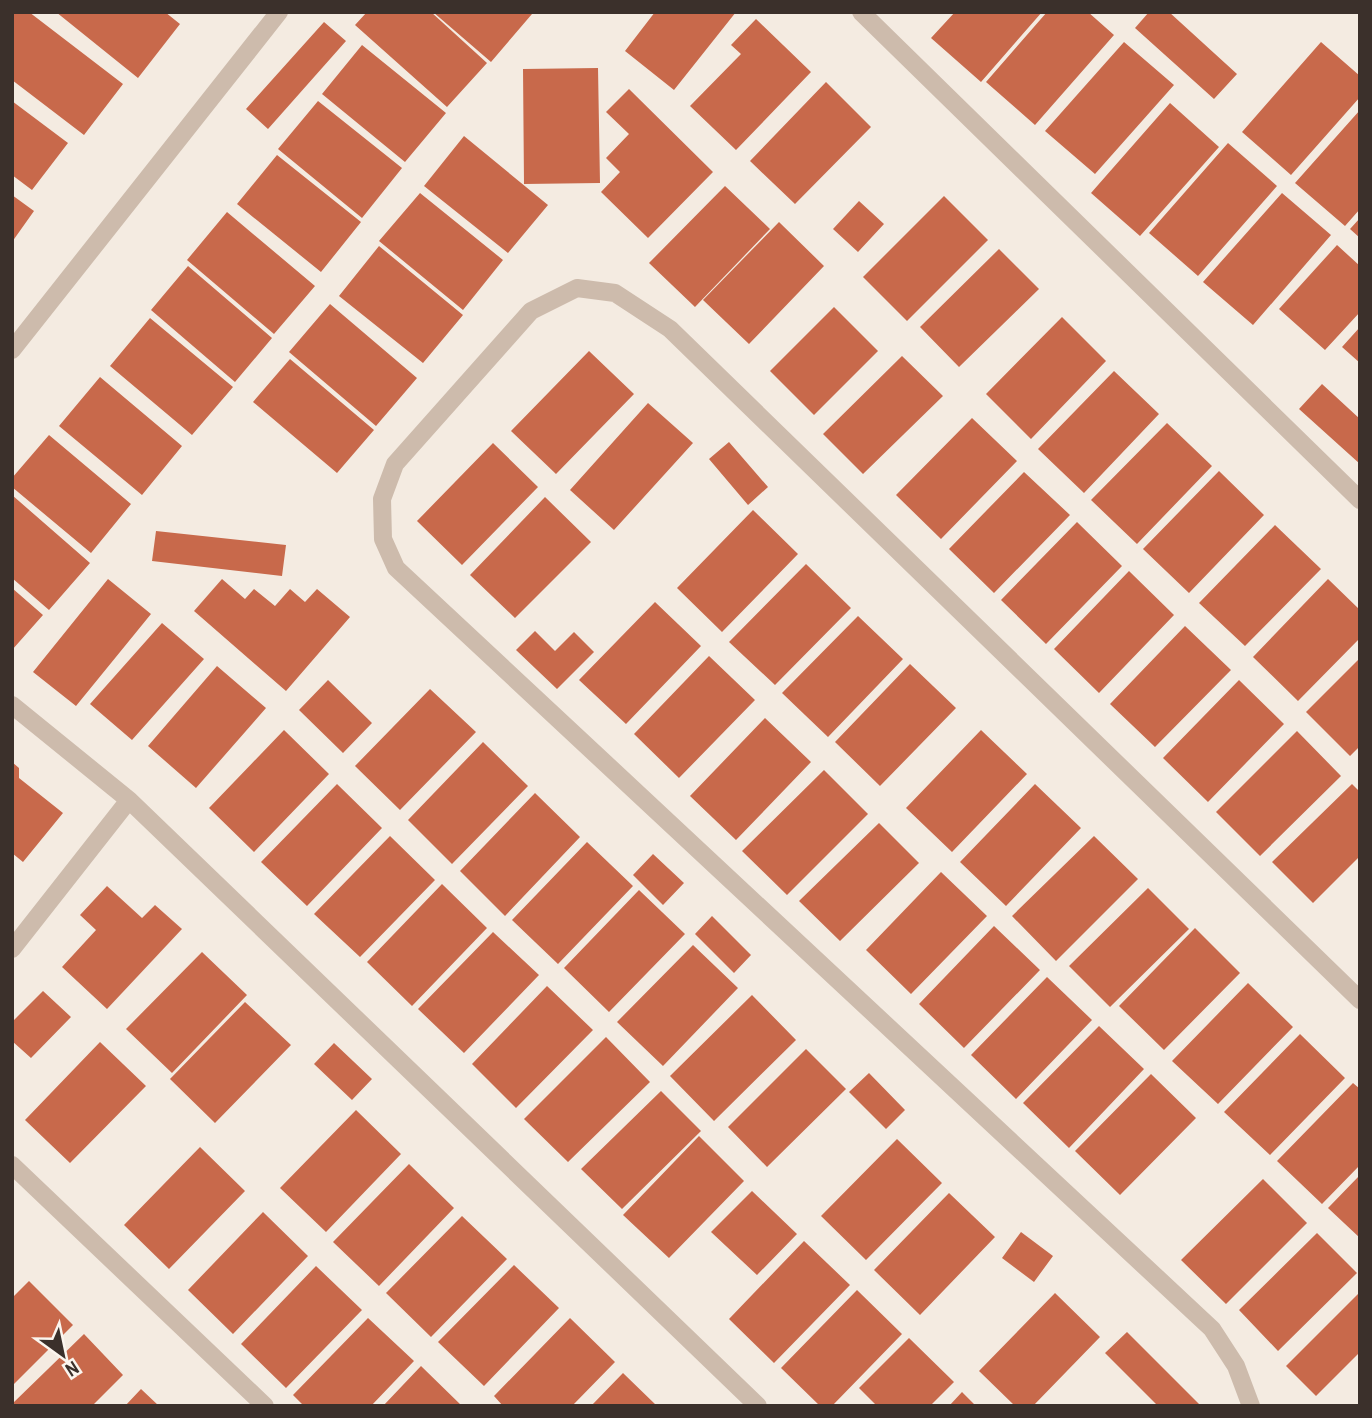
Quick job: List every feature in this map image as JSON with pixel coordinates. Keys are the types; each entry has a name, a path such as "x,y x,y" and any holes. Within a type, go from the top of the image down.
{"street":[{"path":"12,350 279,12"},
{"path":"861,12 1360,500"},
{"path":"1251,1406 1236,1366 1212,1329 397,568 383,539 382,499 395,464 531,310 577,288 615,293 670,329 1360,1000"},
{"path":"12,705 129,800 758,1406"},
{"path":"12,949 129,800"},
{"path":"12,1165 265,1406"}],"building":[{"path":"12,12 29,12 123,84 84,135 12,80"},
{"path":"56,12 165,12 180,24 138,78"},
{"path":"367,12 431,12 487,63 447,107 355,25"},
{"path":"433,12 530,12 532,14 491,62"},
{"path":"655,12 736,12 674,90 625,51"},
{"path":"955,12 1042,12 981,82 931,38"},
{"path":"1047,12 1088,12 1114,35 1035,125 986,82"},
{"path":"1149,12 1169,12 1237,74 1214,99 1135,28"},
{"path":"756,19 811,72 736,150 690,106 741,54 731,45"},
{"path":"324,22 346,41 268,129 246,109"},
{"path":"1124,42 1174,85 1095,174 1045,131"},
{"path":"1321,42 1360,76 1360,97 1291,175 1242,132"},
{"path":"362,45 446,113 405,162 322,94"},
{"path":"598,68 600,183 524,184 523,69"},
{"path":"826,82 871,127 795,204 750,161"},
{"path":"629,89 713,172 648,238 601,192 620,172 606,158 629,134 606,112"},
{"path":"12,101 68,143 32,190 12,175"},
{"path":"318,101 402,168 362,218 278,149"},
{"path":"1170,103 1219,147 1140,236 1091,193"},
{"path":"1360,110 1360,209 1345,226 1295,183"},
{"path":"464,136 548,205 508,253 424,186"},
{"path":"1228,143 1277,186 1198,276 1149,233"},
{"path":"277,155 361,222 321,272 237,204"},
{"path":"725,186 770,229 695,307 649,263"},
{"path":"420,193 503,260 463,310 379,241"},
{"path":"1282,193 1331,235 1253,325 1203,282"},
{"path":"12,195 34,211 12,242"},
{"path":"944,196 988,240 907,321 863,277"},
{"path":"859,201 884,224 858,252 833,229"},
{"path":"227,212 315,286 274,334 187,260"},
{"path":"1360,218 1360,238 1350,229"},
{"path":"779,222 824,266 749,344 703,300"},
{"path":"1337,245 1360,266 1360,312 1325,350 1279,309"},
{"path":"379,246 463,315 423,363 339,296"},
{"path":"999,249 1039,289 959,367 920,327"},
{"path":"188,266 272,338 235,382 151,310"},
{"path":"330,304 417,378 376,426 289,352"},
{"path":"834,307 878,351 814,415 770,371"},
{"path":"1062,317 1106,361 1031,439 986,394"},
{"path":"150,318 233,387 192,435 110,366"},
{"path":"1360,327 1360,363 1342,347"},
{"path":"589,351 634,394 556,474 511,431"},
{"path":"902,356 943,396 863,474 823,434"},
{"path":"290,359 374,430 337,473 253,402"},
{"path":"1114,371 1159,414 1084,493 1038,449"},
{"path":"100,377 182,446 142,495 59,426"},
{"path":"1322,384 1360,419 1360,464 1299,409"},
{"path":"648,403 693,443 614,530 570,490"},
{"path":"972,418 1017,461 941,539 896,495"},
{"path":"1167,423 1212,466 1137,544 1091,500"},
{"path":"49,435 131,504 91,553 12,487 12,478"},
{"path":"729,442 768,487 748,505 709,459"},
{"path":"493,443 538,487 462,565 417,521"},
{"path":"1219,471 1264,515 1189,593 1143,549"},
{"path":"1024,472 1070,515 994,593 949,549"},
{"path":"12,495 90,563 49,610 12,578"},
{"path":"545,497 591,542 515,618 470,575"},
{"path":"753,510 798,554 722,632 677,588"},
{"path":"1077,522 1122,566 1046,644 1001,600"},
{"path":"1275,525 1321,569 1245,646 1199,603"},
{"path":"156,531 286,545 282,576 152,561"},
{"path":"806,564 851,608 775,685 729,642"},
{"path":"1129,571 1174,615 1099,693 1054,649"},
{"path":"108,579 151,614 76,706 33,672"},
{"path":"222,579 245,599 254,589 275,606 290,589 305,602 317,589 350,617 286,691 194,611"},
{"path":"1328,579 1360,610 1360,638 1298,701 1253,657"},
{"path":"12,588 43,615 12,650"},
{"path":"655,602 701,646 626,724 579,680"},
{"path":"858,616 903,659 828,737 782,693"},
{"path":"162,623 204,659 132,740 90,704"},
{"path":"1185,626 1231,670 1155,747 1110,704"},
{"path":"535,631 555,651 574,632 594,652 557,689 516,650"},
{"path":"709,656 755,700 679,778 634,734"},
{"path":"1360,658 1360,746 1350,756 1306,712"},
{"path":"910,664 956,708 880,786 835,742"},
{"path":"217,666 266,708 196,788 148,746"},
{"path":"328,680 372,723 343,753 299,710"},
{"path":"1239,680 1284,724 1208,802 1163,758"},
{"path":"430,689 476,732 400,810 355,766"},
{"path":"765,718 811,762 736,840 690,796"},
{"path":"284,730 329,774 254,852 209,808"},
{"path":"981,730 1027,774 952,852 906,808"},
{"path":"1297,731 1341,776 1260,856 1216,812"},
{"path":"483,742 528,786 452,864 408,820"},
{"path":"12,762 19,768 19,778 63,813 23,862 12,853"},
{"path":"824,770 868,814 787,895 742,851"},
{"path":"337,784 382,828 307,906 261,862"},
{"path":"1035,784 1081,828 1006,906 960,862"},
{"path":"1352,784 1360,792 1360,856 1313,903 1272,862"},
{"path":"535,793 580,837 505,916 460,871"},
{"path":"879,823 919,863 840,941 799,901"},
{"path":"390,836 435,880 360,957 314,914"},
{"path":"1094,836 1138,879 1056,961 1012,916"},
{"path":"587,842 633,886 558,964 512,920"},
{"path":"653,854 684,883 663,905 633,875"},
{"path":"941,872 987,916 911,994 866,950"},
{"path":"442,884 487,928 412,1006 367,962"},
{"path":"107,886 142,918 155,905 182,929 107,1009 62,967 96,930 80,915"},
{"path":"1148,888 1189,929 1110,1007 1069,966"},
{"path":"639,890 685,934 609,1012 564,968"},
{"path":"712,916 751,955 734,973 695,934"},
{"path":"994,926 1040,970 964,1048 919,1004"},
{"path":"1195,928 1240,973 1164,1050 1119,1006"},
{"path":"493,932 539,975 464,1053 418,1009"},
{"path":"693,945 738,988 663,1066 617,1022"},
{"path":"202,952 247,995 172,1073 126,1029"},
{"path":"1047,977 1092,1020 1016,1099 971,1055"},
{"path":"1248,983 1293,1027 1218,1104 1172,1061"},
{"path":"547,986 593,1030 516,1108 472,1064"},
{"path":"43,991 71,1017 31,1058 12,1041 12,1022"},
{"path":"752,995 796,1040 714,1121 670,1076"},
{"path":"245,1002 291,1045 215,1123 170,1079"},
{"path":"1099,1026 1144,1069 1069,1148 1023,1103"},
{"path":"1300,1034 1345,1078 1270,1155 1224,1112"},
{"path":"606,1037 650,1082 568,1162 524,1119"},
{"path":"100,1042 146,1086 70,1163 25,1120"},
{"path":"334,1043 372,1079 352,1100 314,1064"},
{"path":"806,1049 846,1089 767,1167 728,1127"},
{"path":"869,1073 905,1110 886,1129 849,1092"},
{"path":"1151,1074 1196,1118 1120,1195 1075,1151"},
{"path":"1353,1083 1360,1089 1360,1165 1322,1204 1277,1161"},
{"path":"661,1091 701,1131 622,1209 581,1169"},
{"path":"356,1110 401,1154 326,1232 280,1188"},
{"path":"699,1136 744,1181 669,1258 623,1215"},
{"path":"897,1139 942,1183 866,1260 821,1216"},
{"path":"200,1147 245,1191 169,1269 124,1225"},
{"path":"409,1164 454,1208 379,1286 333,1242"},
{"path":"1360,1175 1360,1238 1328,1208"},
{"path":"1263,1179 1307,1223 1226,1304 1181,1260"},
{"path":"752,1191 797,1234 757,1275 711,1232"},
{"path":"949,1193 995,1237 920,1315 874,1270"},
{"path":"263,1212 308,1256 233,1334 188,1290"},
{"path":"462,1216 507,1259 431,1337 386,1293"},
{"path":"1021,1232 1053,1256 1034,1282 1002,1258"},
{"path":"1317,1233 1357,1273 1278,1351 1239,1310"},
{"path":"804,1241 850,1285 774,1363 729,1319"},
{"path":"514,1265 559,1308 484,1386 438,1342"},
{"path":"316,1266 362,1310 286,1388 241,1344"},
{"path":"29,1281 73,1325 12,1386 12,1298"},
{"path":"857,1290 902,1334 832,1406 820,1406 781,1368"},
{"path":"1360,1292 1360,1352 1316,1396 1286,1366"},
{"path":"1055,1293 1100,1337 1033,1406 1015,1406 979,1371"},
{"path":"368,1318 414,1361 371,1406 304,1406 293,1395"},
{"path":"570,1318 615,1362 572,1406 503,1406 494,1396"},
{"path":"1127,1332 1201,1406 1158,1406 1105,1353"},
{"path":"84,1334 123,1375 92,1406 12,1406 12,1404"},
{"path":"909,1338 954,1382 930,1406 877,1406 859,1388"},
{"path":"421,1366 462,1406 383,1406"},
{"path":"623,1373 657,1406 591,1406"},
{"path":"141,1389 159,1406 125,1406"},
{"path":"962,1392 976,1406 949,1406"}]}
